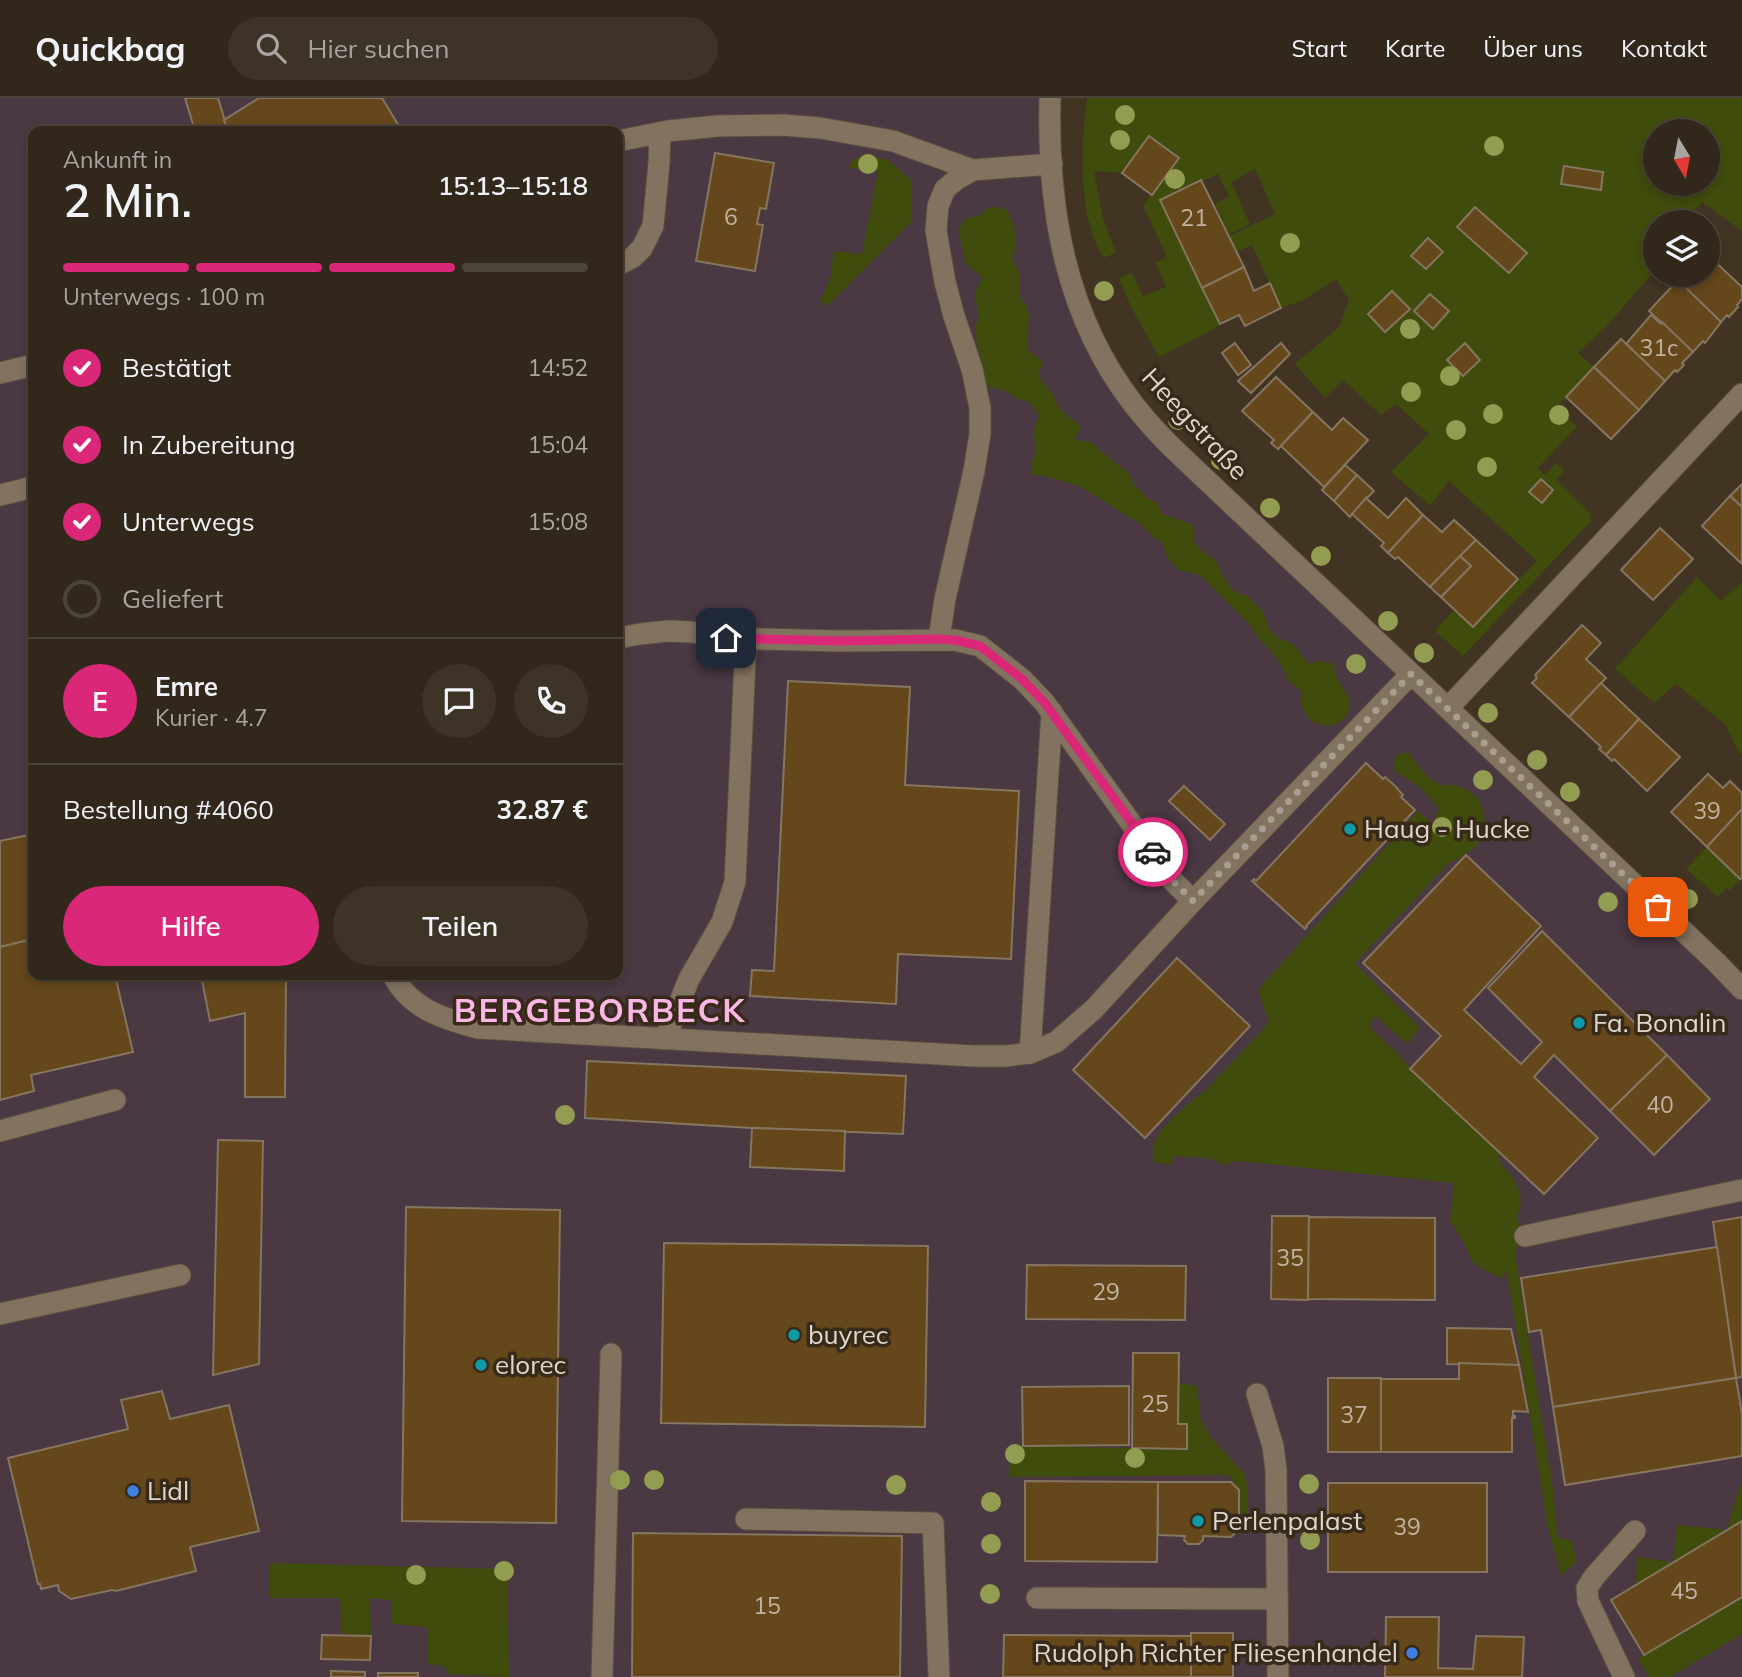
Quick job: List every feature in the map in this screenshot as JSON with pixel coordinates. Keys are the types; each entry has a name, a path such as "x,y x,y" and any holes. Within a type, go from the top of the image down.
{"street":[{"name":"Heegstraße","path":"1050,98 1052,164 1058,225 1073,289 1087,324 1110,368 1144,418 1742,989"},
{"path":"623,140 718,126 820,128 893,141 973,170 1052,164"},
{"path":"623,262 634,257 642,248 653,226 660,133"},
{"path":"939,639 976,459 980,408 972,369 945,282 936,231 938,206 945,189 973,170"},
{"path":"0,373 28,366"},
{"path":"1448,708 1742,394"},
{"path":"0,495 28,488"},
{"path":"623,637 668,631 726,638 839,641 939,639 980,646 1022,679 1052,712 1172,880 1193,901"},
{"path":"665,1039 690,979 722,922 735,882 746,638"},
{"path":"396,980 408,997 422,1008 449,1020 478,1028 974,1056 1030,1053 1056,1042 1094,1009 1193,901 1411,674"},
{"path":"1030,1053 1052,712"},
{"path":"0,1131 115,1100"},
{"path":"1525,1236 1742,1190"},
{"path":"0,1314 180,1275"},
{"path":"602,1677 611,1354"},
{"path":"1257,1394 1273,1446 1276,1470 1278,1677"},
{"path":"746,1519 933,1523 939,1677"},
{"path":"1624,1677 1588,1601 1587,1588 1636,1531"},
{"path":"1037,1598 1277,1599"}],"shaded area":[{"path":"0,98 1050,98 1063,254 1124,391 1742,989 1742,1677 0,1677"}],"green space":[{"path":"1087,98 1742,98 1742,231 1720,215 1720,210 1713,210 1702,202 1695,210 1643,210 1643,284 1606,327 1578,353 1594,367 1557,407 1577,427 1538,468 1545,475 1556,463 1564,470 1557,480 1592,515 1592,520 1463,656 1435,631 1454,610 1473,627 1537,561 1449,481 1430,506 1391,472 1429,434 1396,404 1381,415 1343,380 1325,398 1295,364 1339,327 1349,300 1336,279 1304,300 1281,308 1252,245 1236,252 1229,236 1275,214 1255,169 1231,182 1250,224 1229,234 1215,204 1229,197 1218,174 1160,200 1220,324 1159,357 1130,305 1119,278 1132,273 1143,296 1166,287 1156,263 1167,257 1143,205 1179,158 1149,136 1122,173 1094,171 1103,218 1116,253 1103,258 1092,233 1085,202 1083,148"},
{"path":"860,157 887,159 911,180 912,221 827,306 820,301 830,279 834,251 862,254 878,171 849,168 853,160"},
{"path":"999,207 1008,210 1015,233 1016,245 1012,258 1019,273 1019,296 1027,306 1029,315 1027,350 1043,361 1038,376 1052,393 1059,408 1082,428 1074,439 1091,442 1130,474 1133,483 1145,497 1157,503 1162,514 1194,525 1194,542 1203,553 1217,562 1233,591 1248,596 1263,612 1269,629 1278,638 1292,643 1309,664 1320,661 1334,664 1337,678 1349,699 1349,711 1344,719 1336,724 1325,725 1315,723 1307,717 1302,706 1302,692 1287,680 1284,670 1270,649 1258,639 1251,626 1200,575 1178,570 1167,557 1162,542 1140,524 1073,484 1031,475 1036,450 1033,433 1039,415 1029,402 1016,399 1006,391 985,386 975,327 979,318 975,293 982,278 966,263 958,229 966,219 980,215 987,208"},
{"path":"1697,577 1721,601 1742,582 1742,755 1726,725 1676,684 1654,703 1615,669"},
{"path":"1408,752 1429,779 1468,790 1478,798 1485,821 1479,833 1478,846 1450,862 1355,963 1420,1028 1407,1044 1375,1016 1369,1024 1370,1028 1410,1068 1427,1072 1441,1098 1499,1152 1501,1164 1514,1179 1520,1193 1521,1204 1517,1215 1519,1243 1515,1254 1553,1489 1558,1538 1572,1540 1576,1561 1561,1576 1547,1523 1507,1272 1500,1278 1473,1263 1460,1235 1450,1222 1454,1183 1239,1161 1224,1165 1208,1158 1174,1156 1171,1165 1153,1162 1153,1146 1162,1130 1184,1107 1206,1090 1269,1023 1258,990 1418,811 1433,824 1439,808 1418,786 1394,770 1395,756"},
{"path":"1707,847 1740,879 1730,890 1726,888 1718,897 1686,869"},
{"path":"1179,1383 1197,1386 1201,1420 1212,1439 1245,1474 1248,1516 1239,1512 1239,1490 1229,1475 1010,1477 1009,1446 1187,1449 1187,1425 1178,1424"},
{"path":"1742,1479 1742,1634 1670,1677 1649,1677 1638,1659 1644,1655 1636,1585 1637,1557 1673,1562 1677,1525 1727,1530"},
{"path":"270,1563 507,1569 509,1677 447,1674 446,1667 428,1664 428,1627 392,1624 391,1600 370,1598 371,1636 342,1634 340,1598 269,1598"}],"building":[{"path":"185,98 218,98 226,126 193,126"},
{"path":"259,98 382,98 399,126 226,126 224,120"},
{"path":"1149,136 1179,158 1152,195 1122,173"},
{"path":"715,153 774,163 766,209 760,208 757,224 763,225 755,271 696,261"},
{"path":"1564,166 1603,172 1601,190 1561,184"},
{"path":"1201,180 1244,267 1202,288 1160,200"},
{"path":"1475,207 1527,253 1509,273 1457,227"},
{"path":"1428,238 1443,252 1426,269 1411,256"},
{"path":"1720,266 1742,287 1742,299 1738,307 1721,322 1684,287 1720,287"},
{"path":"1244,267 1254,291 1270,283 1281,308 1245,326 1239,315 1220,324 1202,288"},
{"path":"1671,287 1685,287 1721,322 1705,343 1703,341 1693,352 1649,311"},
{"path":"1392,291 1410,309 1385,332 1368,314"},
{"path":"1430,294 1449,311 1433,329 1414,311"},
{"path":"1651,315 1693,352 1682,363 1684,365 1665,381 1626,344"},
{"path":"1621,339 1665,381 1639,410 1594,367"},
{"path":"1235,343 1251,365 1238,375 1222,353"},
{"path":"1281,343 1290,354 1251,393 1238,381"},
{"path":"1465,343 1480,360 1463,376 1447,360"},
{"path":"1594,367 1639,410 1611,439 1566,397"},
{"path":"1276,377 1313,412 1278,449 1271,443 1274,440 1242,411"},
{"path":"1313,412 1332,430 1343,418 1368,440 1324,487 1281,446"},
{"path":"1345,465 1357,475 1334,501 1322,490"},
{"path":"1357,475 1374,491 1350,517 1334,501"},
{"path":"1541,479 1553,490 1542,503 1529,492"},
{"path":"1742,484 1742,507 1730,496"},
{"path":"1730,496 1742,507 1742,564 1702,526"},
{"path":"1366,498 1388,518 1406,498 1423,515 1388,553 1381,546 1384,543 1352,514"},
{"path":"1423,515 1442,532 1454,520 1476,540 1430,587 1398,557 1395,559 1388,553"},
{"path":"1660,528 1693,559 1653,600 1621,570"},
{"path":"1476,540 1518,579 1473,627 1441,597 1471,566 1460,556"},
{"path":"1460,556 1471,566 1441,597 1430,587"},
{"path":"1582,625 1601,643 1586,659 1606,678 1569,717 1532,683 1537,678 1535,675"},
{"path":"788,681 910,687 905,785 1019,791 1011,959 898,954 896,1004 750,996 752,970 774,971"},
{"path":"1601,683 1639,719 1606,755 1569,717"},
{"path":"1639,719 1680,757 1647,791 1614,759 1612,761 1606,755"},
{"name":"Haug - Hucke","path":"1366,763 1394,785 1403,795 1401,797 1415,810 1305,929 1252,881 1256,881"},
{"path":"1708,774 1723,788 1730,781 1742,793 1742,809 1707,847 1671,812"},
{"path":"1184,786 1225,824 1210,840 1169,801"},
{"path":"1742,809 1742,877 1740,879 1707,847"},
{"path":"28,835 28,940 0,947 0,841"},
{"name":"Fa. Bonalin","path":"1466,855 1541,926 1464,1010 1521,1064 1542,1042 1488,988 1542,931 1667,1055 1610,1111 1554,1055 1534,1077 1598,1138 1544,1194 1410,1069 1441,1036 1363,963"},
{"path":"28,940 28,980 116,980 133,1052 31,1075 34,1091 0,1100 0,947"},
{"path":"1177,958 1250,1026 1145,1138 1073,1070"},
{"path":"202,980 286,980 285,1097 245,1097 245,1013 210,1021"},
{"path":"1667,1055 1710,1099 1654,1155 1610,1111"},
{"path":"587,1061 906,1076 903,1134 585,1118"},
{"path":"752,1128 845,1131 844,1171 750,1167"},
{"path":"218,1140 263,1141 259,1364 213,1375"},
{"name":"elorec","path":"406,1207 560,1210 556,1523 402,1521"},
{"path":"1272,1216 1309,1216 1308,1300 1271,1299"},
{"path":"1309,1217 1435,1218 1435,1300 1308,1299"},
{"path":"1742,1217 1742,1377 1736,1378 1713,1222"},
{"name":"buyrec","path":"664,1243 928,1246 925,1427 661,1423"},
{"path":"1717,1247 1736,1378 1553,1407 1541,1330 1529,1332 1521,1278"},
{"path":"1027,1265 1186,1266 1185,1320 1026,1319"},
{"path":"1447,1328 1511,1329 1519,1365 1447,1364"},
{"path":"1133,1353 1179,1353 1178,1424 1187,1424 1187,1449 1132,1448"},
{"path":"1459,1363 1519,1365 1528,1412 1513,1411 1515,1418 1512,1418 1512,1452 1381,1452 1381,1379 1459,1379"},
{"path":"1328,1378 1381,1378 1381,1452 1328,1452"},
{"path":"1736,1378 1742,1414 1742,1456 1565,1485 1553,1407"},
{"path":"1129,1386 1129,1445 1023,1446 1022,1387"},
{"name":"Lidl","path":"162,1391 170,1419 229,1405 259,1531 190,1547 196,1571 71,1599 59,1591 58,1585 41,1589 8,1458 128,1429 121,1400"},
{"path":"1025,1481 1158,1482 1157,1562 1025,1561"},
{"name":"Perlenpalast","path":"1158,1482 1231,1482 1239,1490 1239,1529 1231,1537 1203,1536 1199,1544 1188,1544 1184,1540 1185,1536 1158,1535"},
{"path":"1328,1483 1487,1483 1487,1572 1328,1572"},
{"path":"1742,1521 1742,1597 1644,1655 1611,1600"},
{"path":"633,1533 902,1536 900,1677 632,1677"},
{"name":"Rudolph Richter Fliesenhandel","path":"1386,1617 1439,1617 1438,1668 1473,1669 1476,1636 1524,1637 1522,1677 1385,1677"},
{"path":"1191,1633 1233,1633 1233,1677 1191,1677"},
{"path":"322,1635 371,1636 370,1660 321,1659"},
{"path":"1004,1635 1191,1636 1191,1677 1003,1677"},
{"path":"331,1671 365,1672 365,1677 331,1677"},
{"path":"378,1673 418,1673 418,1677 378,1677"}],"way so far":[{"path":"1153,852 1172,880 1193,901 1411,674 1658,907"}],"place":[{"name":"Haug - Hucke","path":"1350,829"},
{"name":"Fa. Bonalin","path":"1579,1023"},
{"name":"buyrec","path":"794,1335"},
{"name":"elorec","path":"481,1365"},
{"name":"Lidl","path":"133,1491"},
{"name":"Perlenpalast","path":"1198,1521"},
{"name":"Rudolph Richter Fliesenhandel","path":"1412,1653"}],"district":[{"name":"BERGEBORBECK","path":"600,1010"}],"route":[{"path":"726,638 839,641 939,639 980,646 1022,679 1044,702 1153,852"}]}
